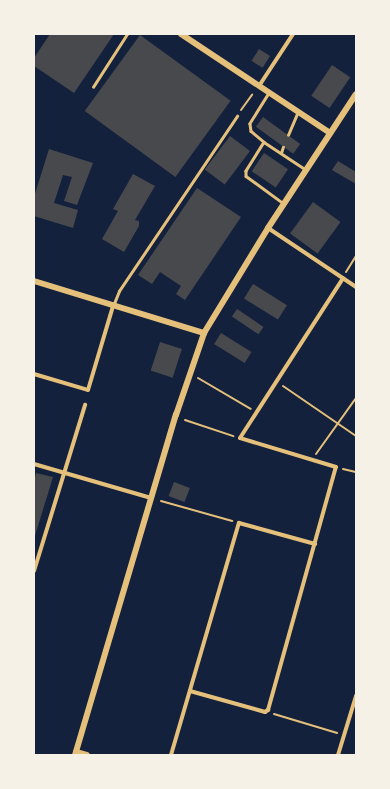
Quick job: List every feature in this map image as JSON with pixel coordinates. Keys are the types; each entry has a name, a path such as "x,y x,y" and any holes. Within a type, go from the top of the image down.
{"street":[{"path":"181,34 330,133"},
{"path":"259,86 292,34"},
{"path":"87,755 75,753 151,498 204,333 268,228 356,94"},
{"path":"268,228 356,287"},
{"path":"190,691 267,712 336,467 240,438 255,412 343,278"},
{"path":"34,281 204,333"},
{"path":"34,374 88,390 113,306"},
{"path":"34,571 85,405"},
{"path":"34,464 151,498"},
{"path":"171,755 239,523 315,544"},
{"path":"338,755 356,696"}],"lane":[{"path":"93,87 127,34"},
{"path":"270,93 250,124 251,131 264,142 306,170"},
{"path":"288,135 298,112"},
{"path":"113,306 119,291 237,116"},
{"path":"264,142 246,171 246,176 284,204"},
{"path":"280,153 283,147"}],"path":[{"path":"237,116 252,95"},
{"path":"343,278 356,256"},
{"path":"198,378 255,412"},
{"path":"276,381 356,436"},
{"path":"312,460 356,398"},
{"path":"185,420 240,438"},
{"path":"336,467 356,472"},
{"path":"161,501 239,523"},
{"path":"267,712 344,735"}],"building":[{"path":"50,34 114,34 74,93 34,66 34,58"},
{"path":"140,35 231,101 175,177 85,111"},
{"path":"259,49 270,56 263,68 252,61"},
{"path":"332,65 350,77 330,108 311,96"},
{"path":"263,117 300,144 293,154 256,127"},
{"path":"230,136 250,151 225,185 205,170"},
{"path":"49,149 93,163 77,205 64,201 72,177 63,175 54,203 78,210 73,228 34,216 34,197"},
{"path":"264,153 288,169 276,187 252,171"},
{"path":"338,161 356,172 356,184 332,170"},
{"path":"133,174 155,186 135,220 139,221 139,226 124,252 102,239 118,211 113,209"},
{"path":"197,188 241,217 185,300 176,294 181,286 160,272 152,284 138,275"},
{"path":"313,202 341,222 318,254 290,234"},
{"path":"253,284 287,305 278,320 244,298"},
{"path":"237,309 264,327 258,334 232,316"},
{"path":"221,333 252,352 245,363 214,344"},
{"path":"160,342 182,349 173,378 151,371"},
{"path":"36,473 53,477 34,539 34,481"},
{"path":"174,482 190,488 184,502 169,496"}]}
